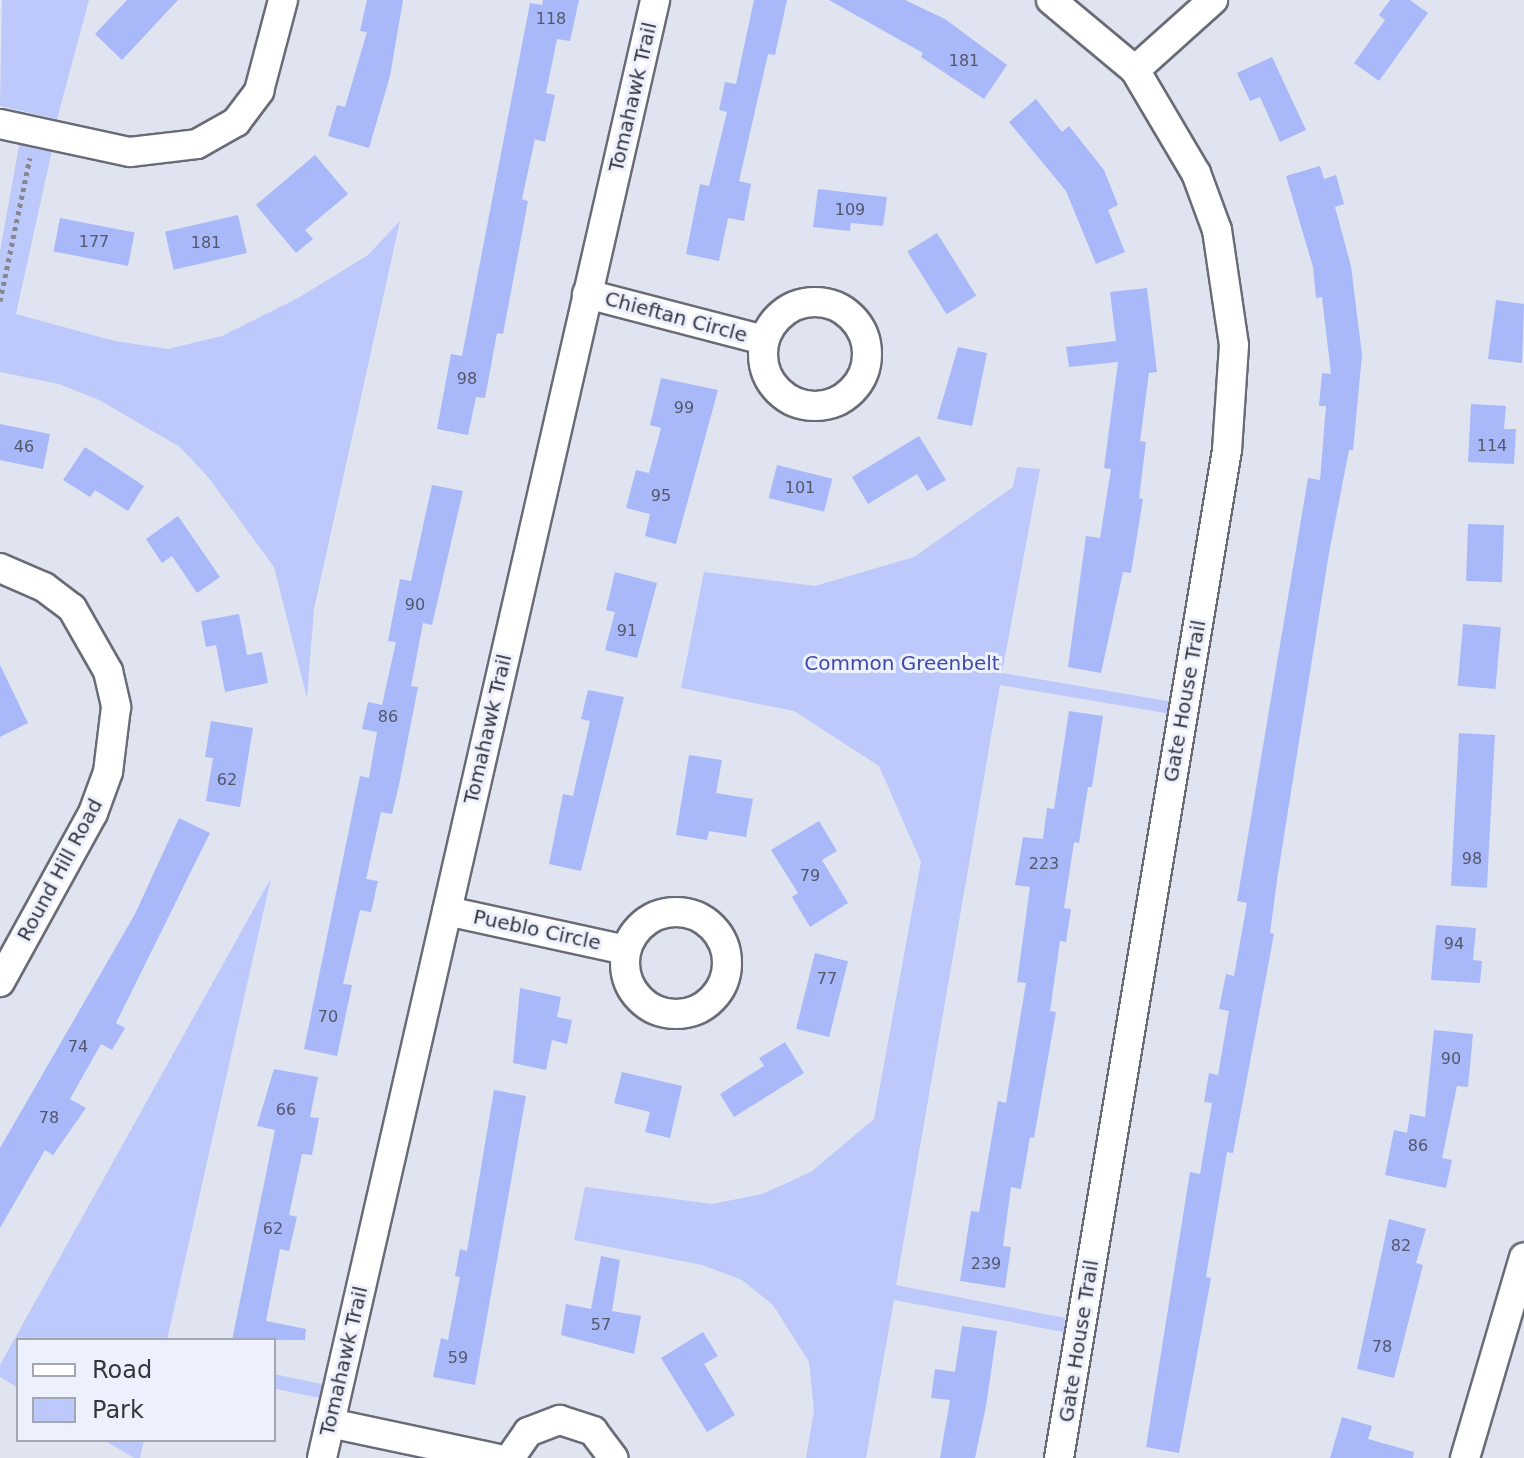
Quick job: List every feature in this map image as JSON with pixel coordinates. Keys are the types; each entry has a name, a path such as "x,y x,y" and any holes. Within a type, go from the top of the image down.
{"street":[{"path":"0,124 153,153 217,134 236,122 259,91 283,0"},
{"name":"Tomahawk Trail","path":"322,1458 655,0"},
{"name":"Gate House Trail","path":"1051,0 1135,70 1196,173 1217,230 1228,287 1234,400 1059,1458"},
{"path":"1135,70 1213,0"},
{"name":"Chieftan Circle","path":"587,294 764,340"},
{"name":"Round Hill Road","path":"0,568 44,587 72,608 108,671 116,707 108,772 93,813 0,982"},
{"name":"Pueblo Circle","path":"447,911 626,950"},
{"path":"1465,1458 1524,1257"},
{"path":"510,1458 528,1432 560,1420 593,1431 613,1458"},
{"path":"330,1423 495,1458"}],"path":[{"path":"0,301 15,249 34,131"}],"green space":[{"path":"2,0 89,0 57,119 0,106"},
{"path":"21,135 54,141 16,314 115,341 168,349 222,336 298,298 368,255 400,221 314,609 307,698 274,567 208,477 180,447 99,400 59,384 0,372 0,251"},
{"name":"Common Greenbelt","path":"1017,467 1040,469 1002,673 1185,704 1183,716 1000,685 896,1285 1065,1318 1064,1332 894,1300 866,1458 806,1458 814,1411 809,1362 773,1305 742,1280 702,1265 574,1240 585,1187 712,1204 762,1194 811,1172 874,1119 921,862 879,766 794,711 681,688 704,572 815,586 914,557 1013,487"},
{"path":"271,878 167,1338 16,1338 16,1387 0,1377 0,1365"},
{"path":"276,1374 330,1386 327,1400 276,1389"},
{"path":"107,1442 144,1442 140,1458 134,1458"}],"building":[{"path":"127,0 178,0 122,60 95,34"},
{"path":"367,0 403,0 390,76 369,148 328,136 337,105 345,107 367,32 360,31"},
{"path":"543,0 579,0 570,41 557,39 546,93 555,95 545,142 535,139 522,199 528,201 503,334 497,333 485,398 476,397 468,435 437,429 451,354 462,356 530,3 542,5"},
{"path":"754,0 787,0 775,55 768,54 739,181 751,184 744,221 728,218 719,261 686,254 700,184 709,186 727,112 719,110 725,82 736,84"},
{"path":"829,0 905,0 945,19 1007,65 984,99 921,57 923,53"},
{"path":"1390,0 1410,0 1428,13 1379,81 1354,63 1385,20 1379,15"},
{"path":"1272,57 1306,130 1280,142 1260,97 1250,101 1237,73"},
{"path":"1036,99 1062,132 1069,126 1104,170 1118,205 1108,210 1125,252 1096,264 1066,191 1009,122"},
{"path":"315,155 348,194 305,230 313,239 296,253 256,205"},
{"path":"1320,166 1324,179 1336,175 1344,204 1335,207 1351,266 1362,355 1353,450 1349,450 1329,553 1277,880 1270,933 1274,934 1233,1153 1227,1152 1206,1277 1211,1278 1179,1453 1146,1447 1190,1172 1200,1174 1212,1103 1204,1102 1209,1073 1218,1075 1229,1011 1219,1009 1226,974 1234,976 1247,903 1237,901 1308,478 1320,480 1326,406 1319,406 1322,373 1331,374 1322,297 1316,298 1313,267 1286,176"},
{"path":"818,189 887,197 883,226 851,223 850,231 813,227"},
{"path":"238,215 247,253 174,270 165,232"},
{"path":"60,218 135,233 128,266 54,251"},
{"path":"937,233 976,296 947,314 907,252"},
{"path":"1147,288 1157,372 1149,373 1140,441 1146,442 1139,498 1143,499 1131,573 1123,572 1101,673 1068,667 1086,536 1100,538 1111,469 1104,468 1118,362 1069,367 1066,347 1116,341 1110,292"},
{"path":"1496,300 1524,304 1522,363 1488,359"},
{"path":"958,347 987,353 972,426 937,419"},
{"path":"661,378 718,390 676,544 645,536 650,514 626,508 636,470 649,473 661,428 650,425"},
{"path":"1471,404 1506,406 1504,429 1516,429 1514,464 1468,462"},
{"path":"0,424 50,434 43,469 0,460"},
{"path":"919,436 946,480 927,491 917,474 868,504 852,477"},
{"path":"85,447 144,486 128,511 95,490 90,497 63,480"},
{"path":"777,465 832,479 824,512 769,498"},
{"path":"432,485 463,491 432,625 423,623 411,686 418,687 399,785 392,814 381,812 366,879 378,881 371,912 360,910 343,984 352,985 337,1056 304,1049 360,776 369,778 377,732 362,729 368,702 382,705 396,642 388,641 400,579 411,581"},
{"path":"178,516 220,577 197,593 172,556 162,563 146,539"},
{"path":"1468,524 1504,525 1502,582 1466,581"},
{"path":"615,572 657,583 637,658 605,650 615,612 606,610"},
{"path":"239,614 247,655 262,652 268,683 225,692 216,645 206,647 201,621"},
{"path":"1463,624 1501,627 1495,689 1458,686"},
{"path":"0,665 28,723 0,737"},
{"path":"588,690 624,697 581,871 549,864 563,794 573,796 590,721 581,719"},
{"path":"1069,711 1103,716 1092,787 1088,787 1079,843 1074,842 1064,908 1071,909 1066,942 1060,941 1050,1011 1056,1012 1034,1138 1030,1137 1021,1189 1011,1187 1003,1246 1011,1247 1005,1288 960,1281 971,1211 979,1212 998,1101 1006,1103 1026,983 1017,982 1030,887 1015,885 1023,837 1043,839 1047,808 1054,809"},
{"path":"211,721 253,728 240,807 206,801 213,758 205,757"},
{"path":"1459,733 1495,735 1487,888 1451,886"},
{"path":"689,755 722,760 716,793 753,799 746,837 709,831 707,840 676,835"},
{"path":"179,818 210,833 116,1023 125,1028 112,1050 101,1044 70,1099 86,1108 53,1155 45,1150 0,1228 0,1148 135,914"},
{"path":"819,821 837,851 822,860 848,903 810,927 792,897 798,893 771,850"},
{"path":"1436,925 1476,928 1473,960 1482,961 1480,983 1431,980"},
{"path":"815,953 848,961 829,1037 796,1029"},
{"path":"520,988 561,997 557,1017 572,1020 567,1044 552,1040 546,1070 513,1063"},
{"path":"1434,1030 1473,1034 1468,1087 1457,1086 1442,1158 1452,1160 1446,1188 1385,1175 1394,1130 1407,1133 1410,1114 1425,1117"},
{"path":"785,1042 804,1073 734,1117 720,1094 764,1066 759,1058"},
{"path":"274,1069 318,1077 310,1117 319,1118 312,1155 302,1154 289,1215 297,1217 289,1251 280,1249 266,1321 306,1329 305,1340 232,1338 275,1130 257,1126"},
{"path":"622,1072 682,1086 670,1138 645,1132 650,1112 614,1103"},
{"path":"494,1090 526,1096 475,1385 433,1377 441,1338 448,1340 460,1277 455,1276 460,1249 467,1251"},
{"path":"1389,1219 1426,1229 1416,1263 1423,1265 1394,1378 1357,1369"},
{"path":"601,1256 620,1260 612,1311 641,1316 634,1354 561,1335 566,1304 591,1309"},
{"path":"962,1326 997,1331 986,1406 975,1458 940,1458 950,1400 931,1398 935,1369 955,1372"},
{"path":"703,1332 718,1356 704,1364 735,1415 707,1432 661,1358"},
{"path":"1342,1417 1372,1426 1368,1439 1414,1452 1413,1458 1330,1458"}]}
